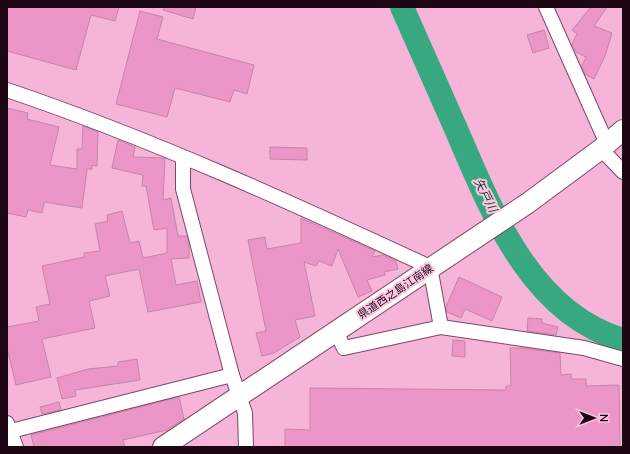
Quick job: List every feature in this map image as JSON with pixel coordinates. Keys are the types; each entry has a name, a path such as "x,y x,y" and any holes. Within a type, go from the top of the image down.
{"main road":[{"name":"県道西之島江南線","path":"163,447 336,332 430,267 528,203 623,130"}],"street":[{"path":"546,7 604,146 623,172"},
{"path":"7,90 183,158 301,207 430,267 441,327"},
{"path":"183,158 183,189 232,375 245,414 246,447"},
{"path":"336,332 344,348 441,327 584,348 623,359"},
{"path":"16,447 8,428 232,375"}],"building":[{"path":"7,7 119,7 115,21 91,15 76,70 7,51"},
{"path":"164,7 196,7 193,19 163,10"},
{"path":"591,7 607,7 594,26 612,33 605,56 594,79 585,74 582,66 586,57 576,52 572,44 577,34 572,30"},
{"path":"140,11 163,17 157,39 254,65 247,94 234,90 230,102 175,88 167,117 116,104"},
{"path":"544,30 549,48 533,53 527,35"},
{"path":"7,108 28,113 27,119 59,127 50,165 77,169 77,149 82,149 83,126 98,132 97,166 92,165 92,169 87,169 82,208 44,202 42,213 28,210 26,217 7,213"},
{"path":"118,140 135,147 133,157 165,158 163,200 171,198 178,236 187,236 189,244 189,258 171,259 176,285 197,281 201,302 148,312 139,269 105,276 110,296 89,301 95,328 42,339 51,377 16,385 7,348 7,327 39,321 36,307 50,304 42,266 84,257 84,253 100,251 95,224 108,221 107,215 122,211 130,243 139,241 143,258 167,253 167,228 154,230 146,186 142,186 143,175 112,168"},
{"path":"270,147 307,148 307,160 270,159"},
{"path":"301,218 375,251 372,257 383,255 396,261 398,269 384,272 385,275 367,280 372,291 358,297 338,249 332,266 319,261 316,266 304,262 315,316 295,320 300,337 274,353 262,356 256,333 266,331 248,240 265,237 267,249 301,243"},
{"path":"459,277 502,297 492,321 465,309 461,318 447,312 446,307"},
{"path":"528,318 542,319 542,323 558,327 556,335 527,331"},
{"path":"453,340 465,341 465,357 452,356"},
{"path":"510,348 560,353 561,375 571,374 571,379 586,379 586,386 619,385 620,447 285,447 285,429 310,430 310,388 506,390 506,386 511,386"},
{"path":"137,359 140,380 75,390 76,396 62,399 57,378 88,369 118,366 118,362"},
{"path":"179,397 184,419 167,430 123,440 125,447 34,447 31,435"},
{"path":"59,402 61,410 42,414 40,407"}],"waterway":[{"name":"矢戸川","path":"402,7 484,192 518,255 539,283 563,307 591,327 623,340"}]}
